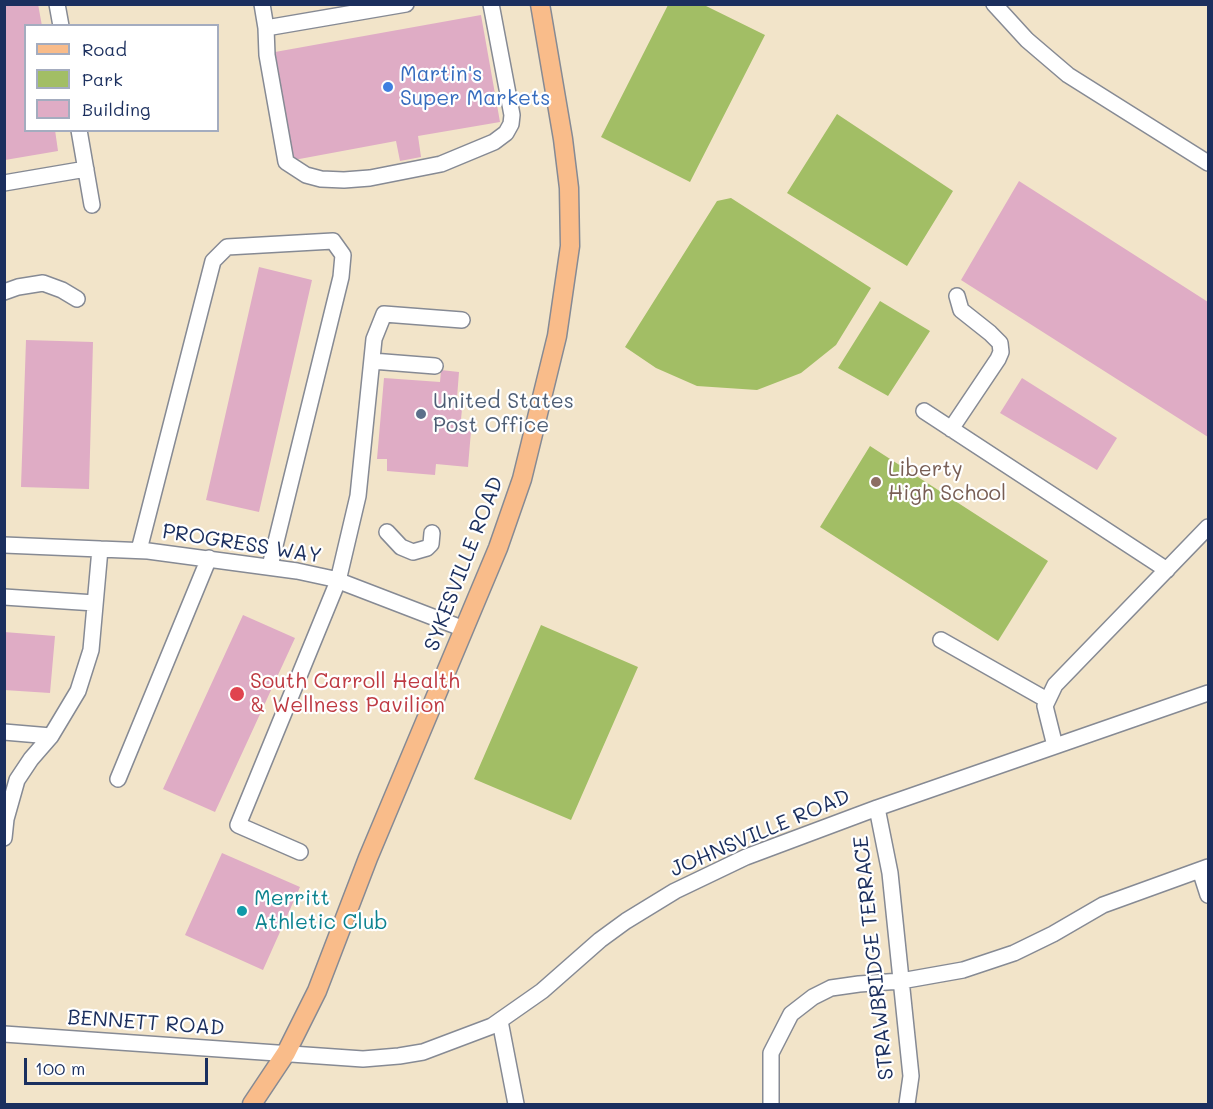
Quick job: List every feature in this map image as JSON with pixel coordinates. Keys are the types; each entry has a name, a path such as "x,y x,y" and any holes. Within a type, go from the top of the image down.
{"main road":[{"name":"SYKESVILLE ROAD","path":"252,1104 285,1053 317,991 368,858 498,548 522,479 557,336 567,272 571,217 563,139 540,4"}],"street":[{"path":"57,4 61,24"},
{"path":"262,4 267,55 286,162 306,175 344,180 370,178 441,164 494,142 506,133 512,116 490,4"},
{"path":"266,28 406,4"},
{"path":"994,4 1027,40 1068,75 1209,163"},
{"path":"79,132 92,205"},
{"path":"4,183 86,169"},
{"path":"139,550 213,261 227,247 333,241 343,255 341,277 270,566"},
{"path":"4,292 18,287 44,284 62,290 77,299"},
{"path":"951,429 999,359 1000,352 1000,344 990,333 961,310 957,296"},
{"path":"300,852 238,825 338,581 358,496 374,339 384,314 462,320"},
{"path":"372,361 435,366"},
{"path":"924,411 1167,570"},
{"path":"1055,746 1045,706 1055,685 1209,527"},
{"path":"387,532 401,547 413,552 427,548 432,533"},
{"name":"PROGRESS WAY","path":"4,545 139,550 270,566 338,581 464,629"},
{"path":"4,838 6,819 17,780 51,736 78,691 85,671 91,650 99,549"},
{"path":"118,779 209,558"},
{"path":"4,597 95,603"},
{"path":"941,640 1047,700"},
{"name":"JOHNSVILLE ROAD","path":"285,1053 363,1059 423,1052 452,1042 500,1021 542,991 600,940 675,891 746,857 877,808 1209,693"},
{"path":"4,732 51,736"},
{"name":"STRAWBRIDGE TERRACE","path":"877,808 890,873 911,1076 907,1104"},
{"path":"771,1104 771,1053 791,1014 831,988 901,981 963,970 1014,953 1103,905 1204,868 1209,895"},
{"path":"500,1021 516,1104"},
{"name":"BENNETT ROAD","path":"4,1034 285,1053"}],"green space":[{"path":"668,5 704,5 765,35 690,182 601,137"},
{"path":"837,114 953,191 907,266 787,193"},
{"path":"731,198 871,288 836,345 801,373 757,390 697,386 656,368 625,347 717,201"},
{"path":"880,301 930,331 888,396 838,368"},
{"path":"870,446 1048,561 998,641 820,527"},
{"path":"541,625 638,667 571,820 474,779"}],"building":[{"path":"5,4 38,4 42,24 24,24 24,132 55,132 58,151 5,160"},
{"name":"Martin's Super Markets","path":"481,15 500,122 418,136 421,157 400,161 396,141 294,160 275,52"},
{"path":"1019,181 1208,302 1208,437 961,280"},
{"path":"259,267 312,280 259,512 206,500"},
{"path":"26,340 93,342 89,489 21,487"},
{"name":"United States Post Office","path":"441,370 459,372 457,398 463,398 460,430 471,431 468,467 436,464 435,475 387,471 387,459 377,459 384,378 440,382"},
{"name":"Liberty High School","path":"1022,378 1117,438 1097,470 1000,413"},
{"path":"243,615 295,638 215,812 163,789"},
{"path":"4,632 55,636 50,693 4,690"},
{"name":"Merritt Athletic Club","path":"222,853 300,887 263,970 185,935"}],"place":[{"name":"Martin's Super Markets","path":"388,87"},
{"name":"United States Post Office","path":"421,414"},
{"name":"Liberty High School","path":"876,482"},
{"name":"South Carroll Health & Wellness Pavilion","path":"237,694"},
{"name":"Merritt Athletic Club","path":"242,911"}]}
